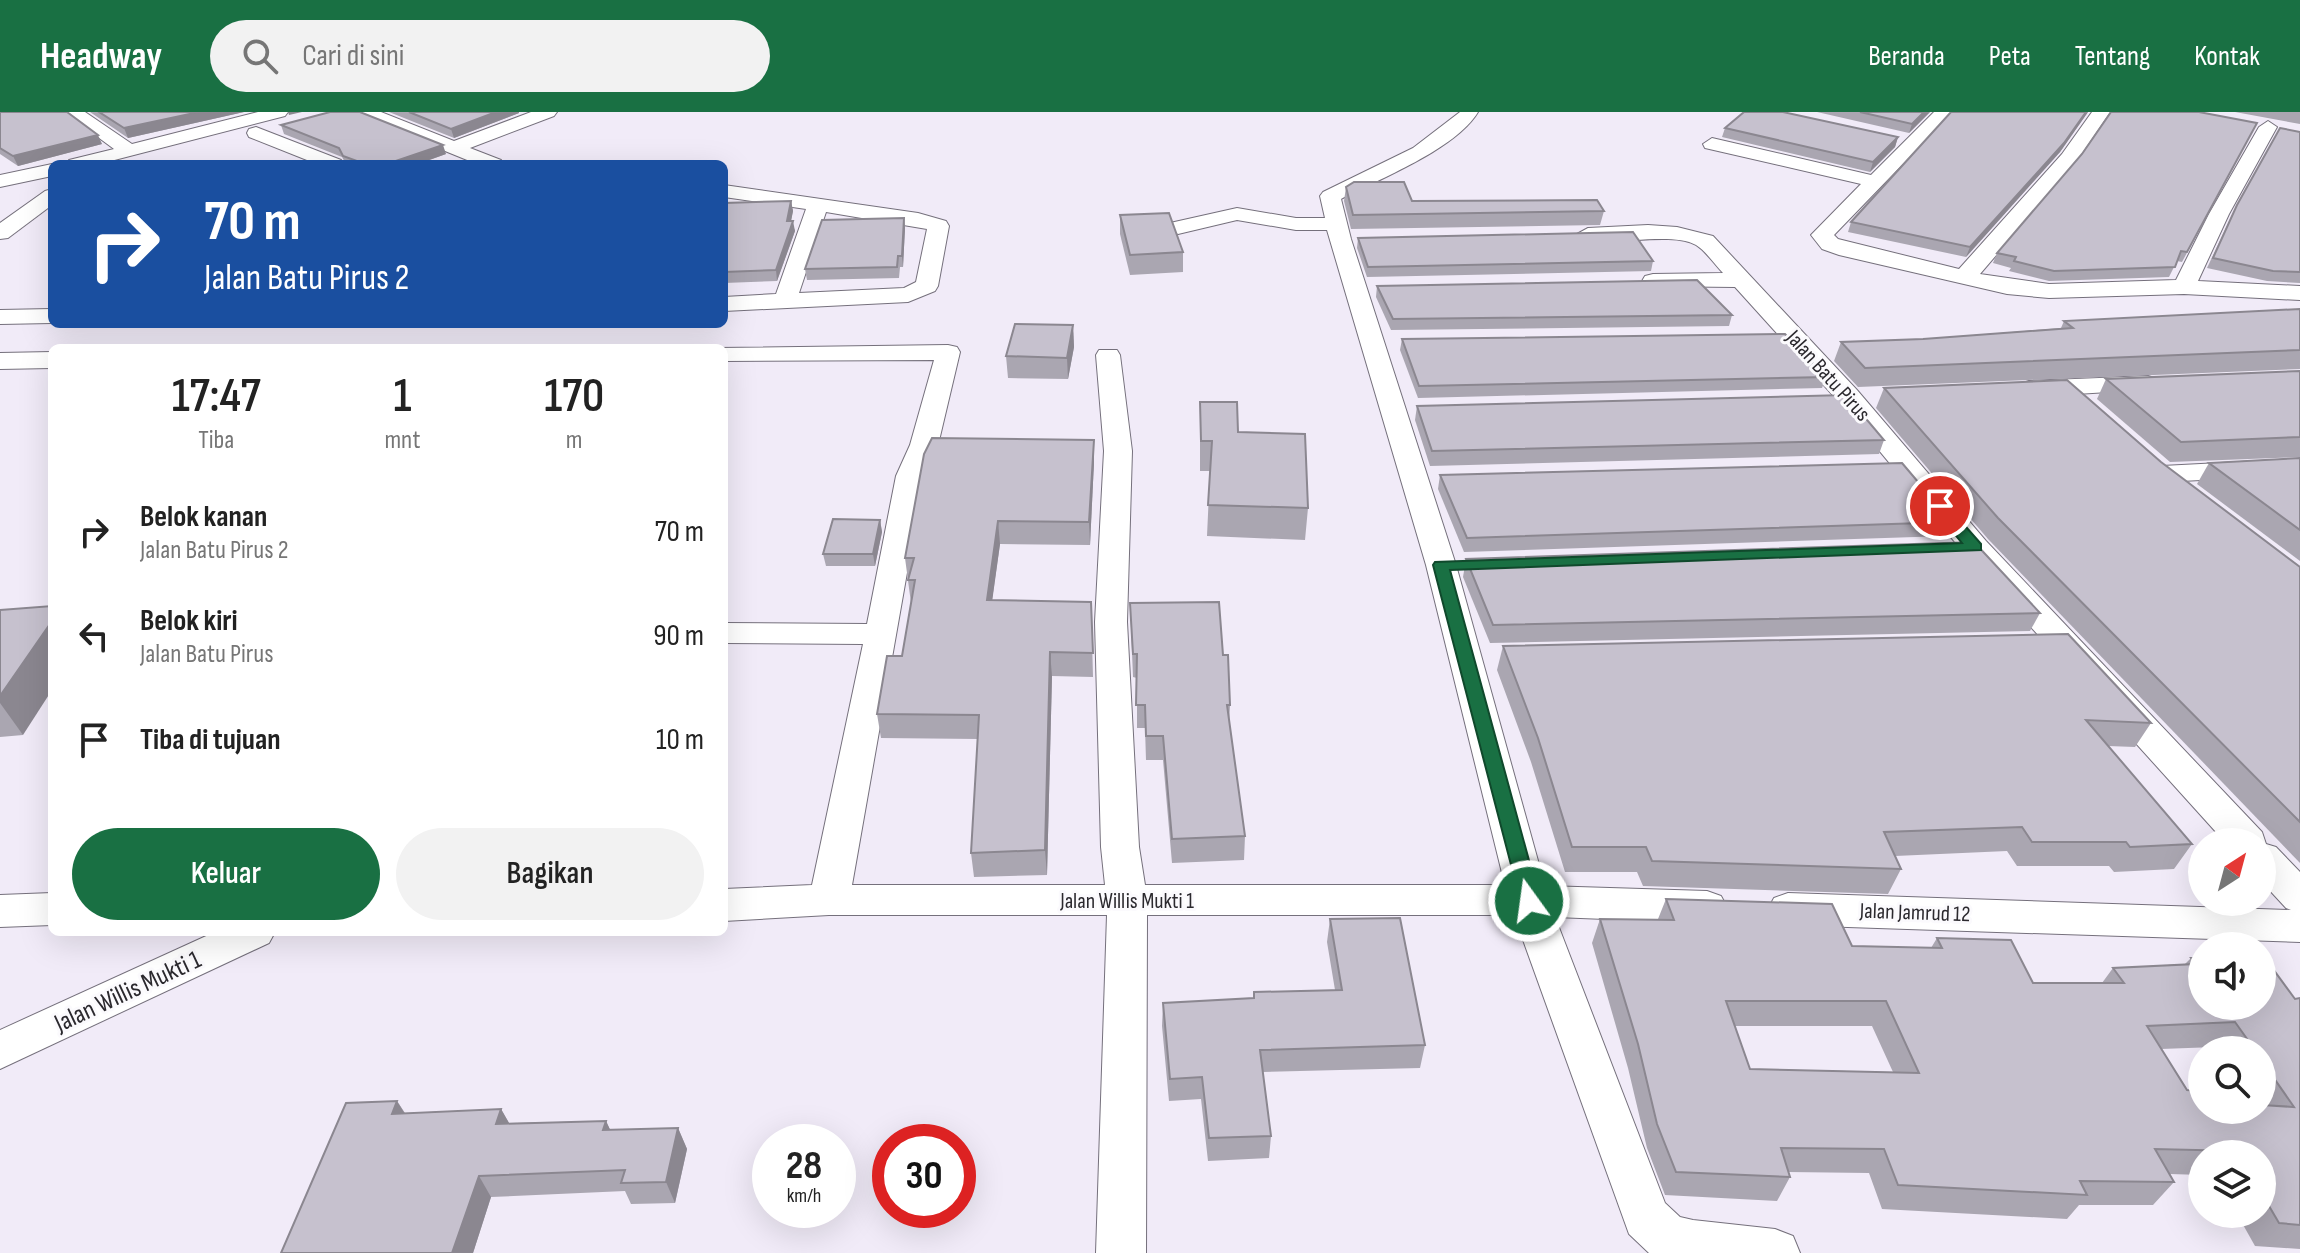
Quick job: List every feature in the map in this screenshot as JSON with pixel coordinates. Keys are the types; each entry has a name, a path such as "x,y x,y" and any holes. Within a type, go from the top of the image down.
{"street":[{"path":"73,112 133,157"},
{"path":"365,112 492,160"},
{"path":"455,147 548,112"},
{"path":"1469,112 1420,152 1330,196 1332,230 1355,287 1441,565 1482,656 1522,900 1646,1218 1666,1236 1693,1244 1775,1253"},
{"path":"1944,112 1906,140 1876,182 1822,235 1830,244 1964,278 2049,291 2184,287 2300,293"},
{"path":"1964,278 2069,158 2101,112"},
{"path":"109,160 133,157 252,121 287,117"},
{"path":"252,121 326,160"},
{"path":"2184,287 2261,126 2289,131"},
{"path":"1712,144 1876,182"},
{"path":"0,181 48,171"},
{"path":"728,192 918,219 938,226 927,286 908,295 728,304"},
{"path":"0,233 48,198"},
{"path":"785,301 818,205"},
{"path":"31,210 48,218"},
{"path":"1178,228 1237,214 1332,230"},
{"name":"Jalan Batu Pirus","path":"1569,234 1661,233 1693,236 1705,241 1848,396 1975,547 2047,644 2234,828"},
{"path":"1632,282 1740,280"},
{"path":"1355,287 1386,286"},
{"path":"0,317 48,316"},
{"path":"1760,336 1791,335"},
{"path":"1372,340 1403,340"},
{"path":"728,354 948,352 924,445 910,476 829,900"},
{"path":"1108,355 1118,451 1111,622 1120,847 1127,901 1121,1253"},
{"path":"0,361 48,360"},
{"path":"2009,390 2174,383"},
{"path":"2063,387 2096,414"},
{"path":"1817,397 1888,397"},
{"path":"1393,409 1425,408"},
{"path":"2140,454 2200,503"},
{"path":"1873,466 1904,465"},
{"path":"2162,474 2300,467"},
{"path":"1415,478 1446,477"},
{"path":"1943,548 1975,547"},
{"path":"1441,565 1472,564"},
{"path":"728,633 881,634"},
{"path":"2276,872 2300,897"},
{"name":"Jalan Willis Mukti 1","path":"728,905 829,900 1522,900"},
{"name":"Jalan Jamrud 12","path":"1522,900 2300,926"},
{"path":"0,911 48,909"},
{"name":"Jalan Willis Mukti 1","path":"0,1050 246,936"}],"building":[{"path":"0,112 67,112 98,135 13,156 0,148"},
{"path":"99,112 199,112 124,128"},
{"path":"330,112 360,112 443,145 399,160 354,160 343,156 339,148 281,125"},
{"path":"409,112 496,112 451,129"},
{"path":"1744,112 1783,112 1898,137 1873,162 1725,128"},
{"path":"1860,112 1924,112 1912,124"},
{"path":"1951,112 2086,112 2064,143 1970,247 1851,222"},
{"path":"2111,112 2199,112 2257,123 2187,252 2181,251 2175,267 2054,271 2014,261 2016,257 1997,253 2082,154"},
{"path":"2280,128 2300,132 2300,272 2273,271 2213,258 2237,205"},
{"path":"1354,182 1404,182 1412,201 1597,200 1604,211 1353,215 1346,187"},
{"path":"791,201 787,221 793,221 776,270 728,272 728,203"},
{"path":"1169,213 1183,252 1130,255 1120,215"},
{"path":"904,218 902,256 898,256 897,267 805,269 822,220"},
{"path":"1633,232 1653,261 1368,267 1358,238"},
{"path":"1697,280 1732,315 1393,319 1377,286"},
{"path":"2300,309 2300,350 1865,368 1841,342 2073,328 2064,321"},
{"path":"1015,324 1073,325 1067,358 1006,356"},
{"path":"1785,334 1826,377 1419,386 1402,339"},
{"path":"2300,371 2300,437 2181,442 2106,379"},
{"path":"2067,380 2161,462 2300,567 2300,822 1998,518 1884,388"},
{"path":"1846,395 1884,440 1432,451 1417,406"},
{"path":"1200,402 1237,402 1238,432 1305,434 1308,508 1208,505 1212,441 1201,441"},
{"path":"932,438 1094,440 1089,522 998,521 987,600 1091,602 1093,653 1050,652 1045,850 971,853 979,715 877,714 887,656 902,656 915,580 908,580 914,558 905,558 924,454"},
{"path":"2300,458 2300,530 2209,463"},
{"path":"1902,463 1952,522 1467,538 1440,475"},
{"path":"833,519 880,520 873,554 823,554"},
{"path":"1974,542 2040,613 1493,625 1466,559"},
{"path":"1219,602 1223,655 1228,655 1230,705 1227,705 1245,836 1172,839 1163,736 1146,736 1145,705 1136,705 1137,654 1133,654 1130,603"},
{"path":"48,606 48,627 0,696 0,610"},
{"path":"2068,634 2151,723 2086,720 2188,839 2188,844 2130,847 2126,842 2032,842 2022,827 1884,832 1901,869 1652,861 1646,847 1572,847 1538,738 1503,646"},
{"path":"1666,899 1832,904 1852,946 1942,948 1937,938 2011,940 2033,983 2124,983 2113,968 2188,964 2188,1020 2276,1020 2276,973 2295,999 2300,998 2300,1225 2279,1223 2276,1218 2276,1140 2188,1140 2188,1150 2155,1149 2174,1182 2080,1181 2087,1195 1898,1185 1884,1149 1781,1148 1790,1177 1676,1172 1657,1124 1638,1044 1600,919 1674,920","holes":["1726,1001 1886,1001 1919,1073 1750,1069"]},
{"path":"1400,918 1425,1045 1260,1050 1271,1136 1209,1138 1202,1077 1170,1079 1163,1003 1254,998 1254,992 1342,990 1330,919"},
{"path":"397,1101 392,1114 501,1109 496,1124 606,1121 603,1130 678,1128 666,1182 621,1183 625,1170 479,1176 452,1253 281,1253 346,1103"}],"route":[{"path":"1529,901 1441,565 1975,547 1940,506"}]}
